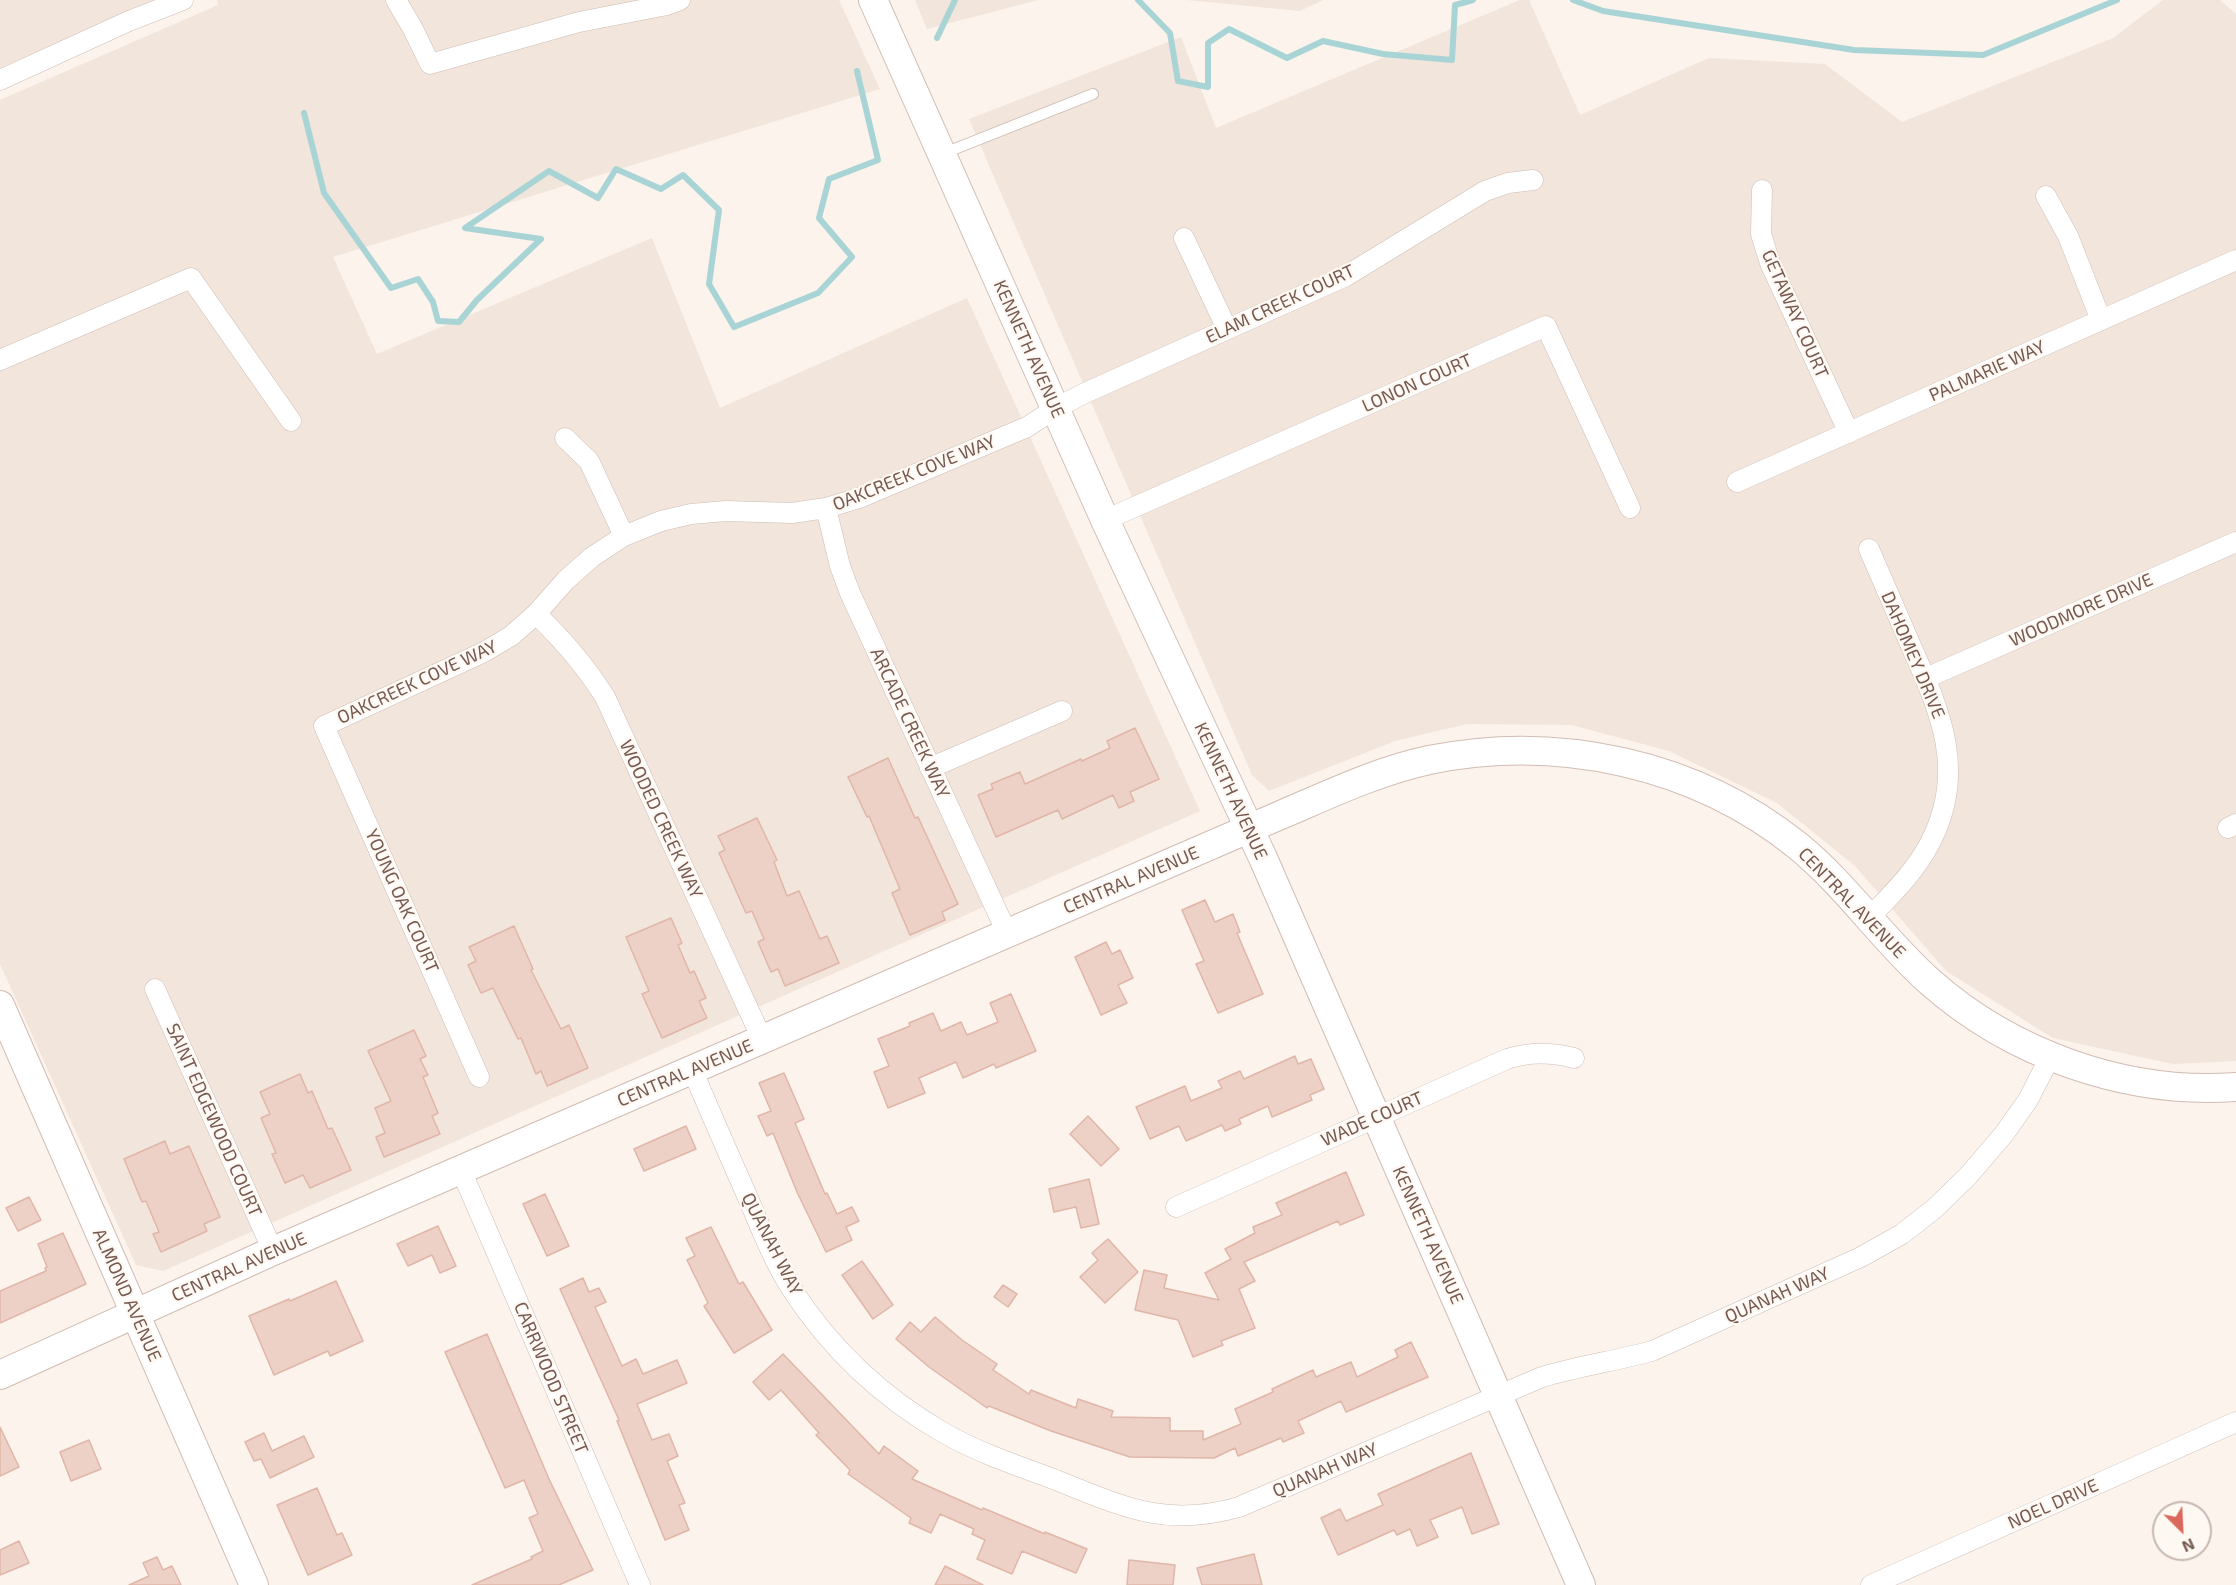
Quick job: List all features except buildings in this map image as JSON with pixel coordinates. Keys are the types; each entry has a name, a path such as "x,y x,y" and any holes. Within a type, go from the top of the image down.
{"street":[{"path":"0,80 129,21 183,0"},
{"path":"396,0 430,64 579,22 671,2"},
{"name":"KENNETH AVENUE","path":"873,0 1105,520 1250,828 1581,1585"},
{"name":"ELAM CREEK COURT","path":"1056,408 1346,276 1485,191 1508,183 1533,180"},
{"name":"GETAWAY COURT","path":"1762,190 1761,234 1770,263 1849,433"},
{"path":"2046,196 2068,236 2101,320"},
{"path":"1184,238 1227,329"},
{"name":"PALMARIE WAY","path":"1737,482 2236,260"},
{"path":"0,360 192,278 291,421"},
{"name":"LONON COURT","path":"1105,520 1546,326 1630,508"},
{"name":"OAKCREEK COVE WAY","path":"324,726 484,652 511,636 536,614 566,580 592,556 624,536 661,521 691,514 726,511 792,513 826,508 859,498 1027,427 1056,408"},
{"path":"565,438 589,461 624,536"},
{"name":"ARCADE CREEK WAY","path":"826,508 840,566 850,593 1007,933"},
{"name":"WOODMORE DRIVE","path":"1926,678 2236,542"},
{"name":"DAHOMEY DRIVE","path":"1869,549 1926,678 1939,710 1947,740 1947,785 1941,814 1930,843 1915,868 1869,918"},
{"name":"WOODED CREEK WAY","path":"536,614 565,642 587,668 605,697 762,1039"},
{"path":"930,768 1062,711"},
{"name":"YOUNG OAK COURT","path":"324,726 479,1077"},
{"name":"CENTRAL AVENUE","path":"0,1375 273,1251 1250,828 1357,783 1429,760 1510,751 1554,751 1599,756 1684,780 1743,809 1798,846 1831,876 1929,981 1989,1025 2050,1057 2133,1081 2177,1086 2236,1087"},
{"name":"SAINT EDGEWOOD COURT","path":"155,989 273,1251"},
{"name":"ALMOND AVENUE","path":"0,1005 254,1585"},
{"name":"WADE COURT","path":"1176,1207 1519,1055 1547,1053 1574,1058"},
{"name":"QUANAH WAY","path":"692,1069 769,1247 790,1286 815,1322 843,1355 886,1394 946,1434 986,1453 1131,1509 1161,1516 1193,1516 1239,1507 1542,1377 1582,1365 1625,1359 1652,1351 1861,1257 1902,1234 1934,1209 1968,1176 2004,1134 2028,1100 2050,1057"},
{"name":"CARRWOOD STREET","path":"461,1170 640,1585"},
{"name":"NOEL DRIVE","path":"1871,1585 2236,1422"}],"lane":[{"path":"942,154 1093,94"}],"shaded area":[{"path":"0,0 158,0 0,68"},
{"path":"217,0 839,0 880,89 333,257 377,354 652,238 720,408 967,298 1200,811 163,1271 136,1265 0,964 0,100 218,5"},
{"path":"915,0 1038,0 927,29"},
{"path":"1187,0 1323,0 1300,11"},
{"path":"1520,0 1529,0 1580,115 1709,58 1825,64 1902,122 2113,38 2163,0 2220,0 2236,14 2236,1061 2173,1064 2053,1038 1946,971 1855,866 1777,803 1669,751 1572,725 1467,724 1395,741 1269,791 1252,775 969,119 1181,37 1216,128"}],"waterway":[{"path":"937,38 955,0"},
{"path":"1138,0 1170,33 1178,81 1208,87 1208,43 1229,29 1287,58 1323,41 1383,54 1452,60 1455,5 1473,0"},
{"path":"1573,0 1603,11 1854,50 1983,55 2117,0"},
{"path":"304,113 324,193 391,288 418,279 433,302 438,321 459,322 477,300 541,239 465,228 549,171 598,198 616,169 661,189 683,175 719,210 709,284 734,327 818,293 852,257 819,218 829,179 878,160 857,71"}]}
